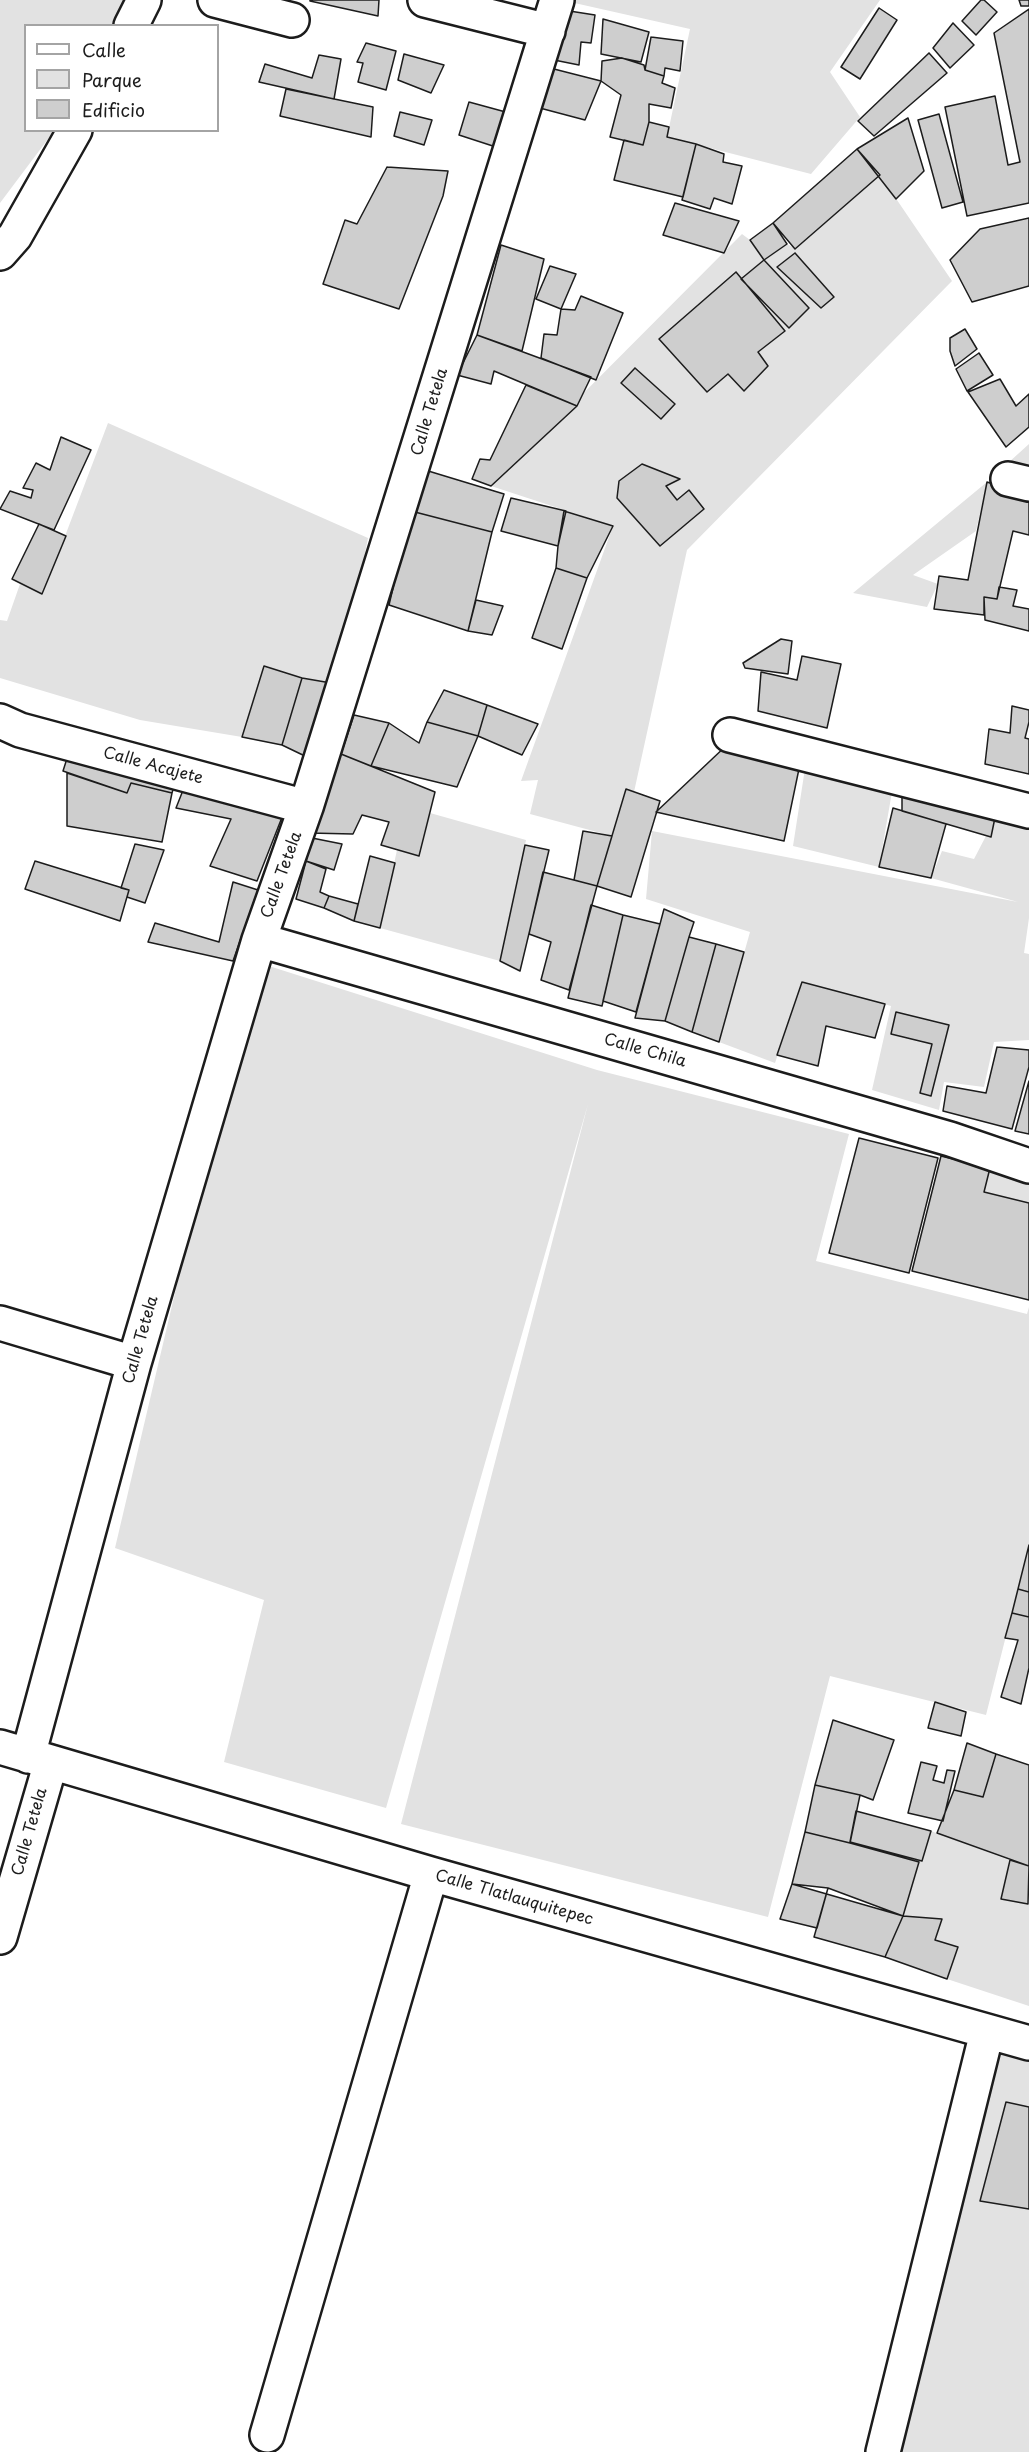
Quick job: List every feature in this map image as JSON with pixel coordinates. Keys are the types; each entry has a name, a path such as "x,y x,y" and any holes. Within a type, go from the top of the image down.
{"street":[{"path":"132,24 144,0"},
{"path":"215,0 292,20"},
{"path":"425,0 553,15"},
{"name":"Calle Tetela","path":"0,1937 26,1755 134,1363 259,940 306,807 553,15"},
{"path":"0,253 15,236 74,132"},
{"name":"Calle Acajete","path":"0,722 31,733 306,807"},
{"path":"730,735 1029,811"},
{"name":"Calle Chila","path":"259,940 950,1139 1029,1166"},
{"path":"0,1323 134,1363"},
{"name":"Calle Tlatlauquitepec","path":"26,1755 431,1874 1029,2043"},
{"path":"267,2434 431,1874"},
{"path":"883,2452 987,2032"}],"green space":[{"path":"0,0 144,0 132,24 24,24 24,132 53,132 0,203"},
{"path":"571,0 880,0 830,72 860,117 811,174 667,137 690,29 570,2"},
{"path":"880,175 952,281 687,550 634,792 612,836 530,814 538,780 521,781 613,526 491,486 742,234 750,240 764,260 787,244 796,249"},
{"path":"108,423 368,538 347,642 331,683 302,678 264,666 242,737 140,720 0,678 0,620 7,621 20,584 43,594"},
{"path":"1029,444 1029,468 1008,463"},
{"path":"987,482 976,531 913,575 938,584 927,607 853,593"},
{"path":"806,762 893,786 879,867 793,846"},
{"path":"1001,807 1029,814 1029,918 1024,953 1029,954 1029,1040 994,1042 984,1087 944,1082 939,1110 872,1090 891,1006 802,982 775,1063 719,1042 750,932 646,899 652,831 1018,902 931,878 942,851 974,859"},
{"path":"430,813 526,840 500,961 380,928 397,850 420,856"},
{"path":"253,961 597,1070 849,1134 816,1261 1027,1314 1029,1307 1029,1545 986,1715 830,1676 768,1917 401,1824 588,1104 386,1808 224,1762 264,1600 115,1548"},
{"path":"990,1168 1029,1182 1029,1203 984,1192"},
{"path":"931,1831 1009,1860 1002,1899 1028,1904 1029,1901 1029,2006 947,1979 958,1947 935,1940 942,1919 903,1916"},
{"path":"987,2032 1029,2051 1029,2107 1006,2102 980,2201 1029,2209 1029,2452 883,2452"}],"building":[{"path":"310,0 379,0 378,16 310,1"},
{"path":"981,0 997,12 976,35 962,21"},
{"path":"1019,0 1029,0 1029,6 1021,6"},
{"path":"879,8 897,20 860,79 841,67"},
{"path":"1029,9 1029,203 967,216 945,107 995,96 1008,165 1020,162 994,33"},
{"path":"563,10 595,15 591,43 581,42 579,65 549,59"},
{"path":"603,19 649,32 641,62 601,54"},
{"path":"953,23 974,45 950,68 933,48"},
{"path":"651,37 683,41 680,71 665,68 664,76 645,70"},
{"path":"366,43 396,51 386,90 358,82 363,63 357,62"},
{"path":"929,53 947,73 874,136 858,121"},
{"path":"404,54 444,65 431,93 398,80"},
{"path":"319,55 341,59 334,99 259,82 265,64 312,78"},
{"path":"622,58 644,65 645,70 664,76 662,83 675,88 671,108 649,104 649,122 643,145 610,137 621,95 601,81 602,61"},
{"path":"550,68 601,81 585,120 536,107"},
{"path":"286,89 373,107 371,137 280,116"},
{"path":"469,102 513,114 499,148 459,135"},
{"path":"400,112 432,120 424,145 394,136"},
{"path":"939,114 963,202 942,208 918,120"},
{"path":"908,118 924,171 896,199 857,149"},
{"path":"649,122 669,127 667,137 696,144 683,197 614,180 624,140 643,145"},
{"path":"696,144 724,154 723,162 742,166 732,204 714,198 710,209 682,200"},
{"path":"857,149 880,175 795,249 773,223"},
{"path":"387,167 448,171 443,196 399,309 323,284 345,220 357,224"},
{"path":"675,203 739,221 724,253 663,235"},
{"path":"1029,218 1029,286 972,302 950,260 980,229"},
{"path":"773,223 787,244 764,260 750,240"},
{"path":"501,245 544,259 522,351 477,335"},
{"path":"795,253 834,297 821,308 777,267"},
{"path":"764,260 809,308 789,328 741,279"},
{"path":"550,266 576,274 561,309 536,299"},
{"path":"736,272 785,331 758,352 768,366 744,391 728,374 707,392 659,339"},
{"path":"581,296 623,313 596,380 541,358 544,334 557,335 561,309 575,310"},
{"path":"965,329 977,349 955,366 950,351 950,338"},
{"path":"477,335 591,377 577,406 494,371 491,384 457,375"},
{"path":"979,353 993,375 967,391 956,369"},
{"path":"635,368 675,404 661,419 621,383"},
{"path":"1000,379 1016,406 1029,394 1029,427 1006,447 968,392"},
{"path":"526,385 577,406 491,486 472,479 480,459 490,460"},
{"path":"61,437 91,450 54,530 0,509 10,491 31,498 33,490 23,488 36,463 50,470"},
{"path":"642,464 680,479 666,486 677,500 689,490 704,509 660,546 617,498 619,481"},
{"path":"425,470 504,494 492,532 411,511"},
{"path":"987,482 1029,496 1029,535 1013,531 997,599 984,597 984,615 934,609 939,576 968,580"},
{"path":"511,498 566,511 558,546 501,531"},
{"path":"411,511 492,532 468,631 389,605"},
{"path":"564,511 613,526 587,578 556,568"},
{"path":"39,524 66,536 42,594 12,579"},
{"path":"556,568 587,578 562,649 532,638"},
{"path":"999,587 1017,590 1013,606 1029,609 1029,631 985,620 984,597 997,599"},
{"path":"476,600 503,606 492,635 468,631"},
{"path":"781,639 792,641 788,674 745,668 743,663"},
{"path":"802,656 841,664 827,728 758,711 761,672 797,680"},
{"path":"264,666 302,678 282,745 242,737"},
{"path":"302,678 331,683 309,758 282,745"},
{"path":"444,690 487,705 478,736 427,722"},
{"path":"487,705 538,724 522,755 478,736"},
{"path":"1012,706 1029,710 1025,738 1029,739 1029,774 985,764 989,729 1010,733"},
{"path":"354,715 389,723 371,766 341,754"},
{"path":"427,722 478,736 457,787 371,766 389,723 419,743"},
{"path":"728,744 800,764 784,841 656,812"},
{"path":"70,749 178,773 172,793 131,783 127,793 63,771"},
{"path":"341,754 435,792 419,856 381,845 389,822 362,815 353,834 309,833"},
{"path":"67,773 127,793 131,783 172,793 162,842 67,826"},
{"path":"189,775 288,802 257,881 210,866 231,819 176,808"},
{"path":"922,784 998,803 991,837 902,811 902,795 919,800"},
{"path":"626,789 660,801 631,897 597,886"},
{"path":"893,808 946,824 931,878 879,867"},
{"path":"583,831 612,836 597,886 574,880"},
{"path":"312,838 342,844 334,870 306,861"},
{"path":"135,844 164,850 145,903 127,897 129,890 121,888"},
{"path":"525,845 549,850 520,971 500,961"},
{"path":"370,856 395,863 380,928 354,921"},
{"path":"35,861 129,890 120,921 25,889"},
{"path":"306,861 326,869 320,892 329,896 324,908 296,899"},
{"path":"543,872 597,886 569,990 541,980 551,942 529,934"},
{"path":"233,882 258,890 233,961 148,942 155,923 219,942"},
{"path":"329,896 358,904 354,921 324,908"},
{"path":"591,905 623,915 602,1006 568,998"},
{"path":"664,909 694,922 665,1021 635,1018"},
{"path":"623,915 660,924 636,1012 603,1001"},
{"path":"689,937 716,944 692,1032 665,1021"},
{"path":"716,944 744,952 719,1042 692,1032"},
{"path":"802,982 885,1004 875,1038 826,1026 818,1066 777,1055"},
{"path":"896,1012 949,1025 931,1096 920,1093 932,1044 891,1034"},
{"path":"997,1047 1029,1050 1029,1067 1012,1129 943,1111 947,1086 986,1093"},
{"path":"1029,1081 1029,1134 1015,1131"},
{"path":"859,1138 938,1158 909,1273 829,1253"},
{"path":"941,1156 990,1168 984,1192 1029,1203 1029,1300 912,1271"},
{"path":"1029,1545 1029,1592 1018,1589"},
{"path":"1018,1589 1029,1592 1029,1617 1012,1613"},
{"path":"1012,1613 1029,1617 1029,1668 1021,1704 1001,1697 1018,1640 1005,1638"},
{"path":"935,1702 966,1712 961,1736 928,1728"},
{"path":"833,1720 894,1740 873,1800 815,1785"},
{"path":"967,1743 996,1754 983,1797 954,1790"},
{"path":"996,1754 1029,1765 1029,1866 937,1833 954,1790 983,1797"},
{"path":"921,1762 937,1766 933,1780 944,1783 947,1770 955,1771 943,1821 908,1813"},
{"path":"815,1785 860,1795 850,1843 805,1832"},
{"path":"856,1811 931,1831 922,1861 850,1842"},
{"path":"805,1832 919,1862 903,1916 792,1884"},
{"path":"1010,1860 1029,1866 1028,1904 1001,1899"},
{"path":"792,1884 828,1888 817,1928 780,1919"},
{"path":"828,1888 903,1916 885,1957 814,1937"},
{"path":"903,1916 942,1919 935,1940 958,1947 947,1979 885,1957"},
{"path":"1006,2102 1029,2107 1029,2209 980,2201"}]}
